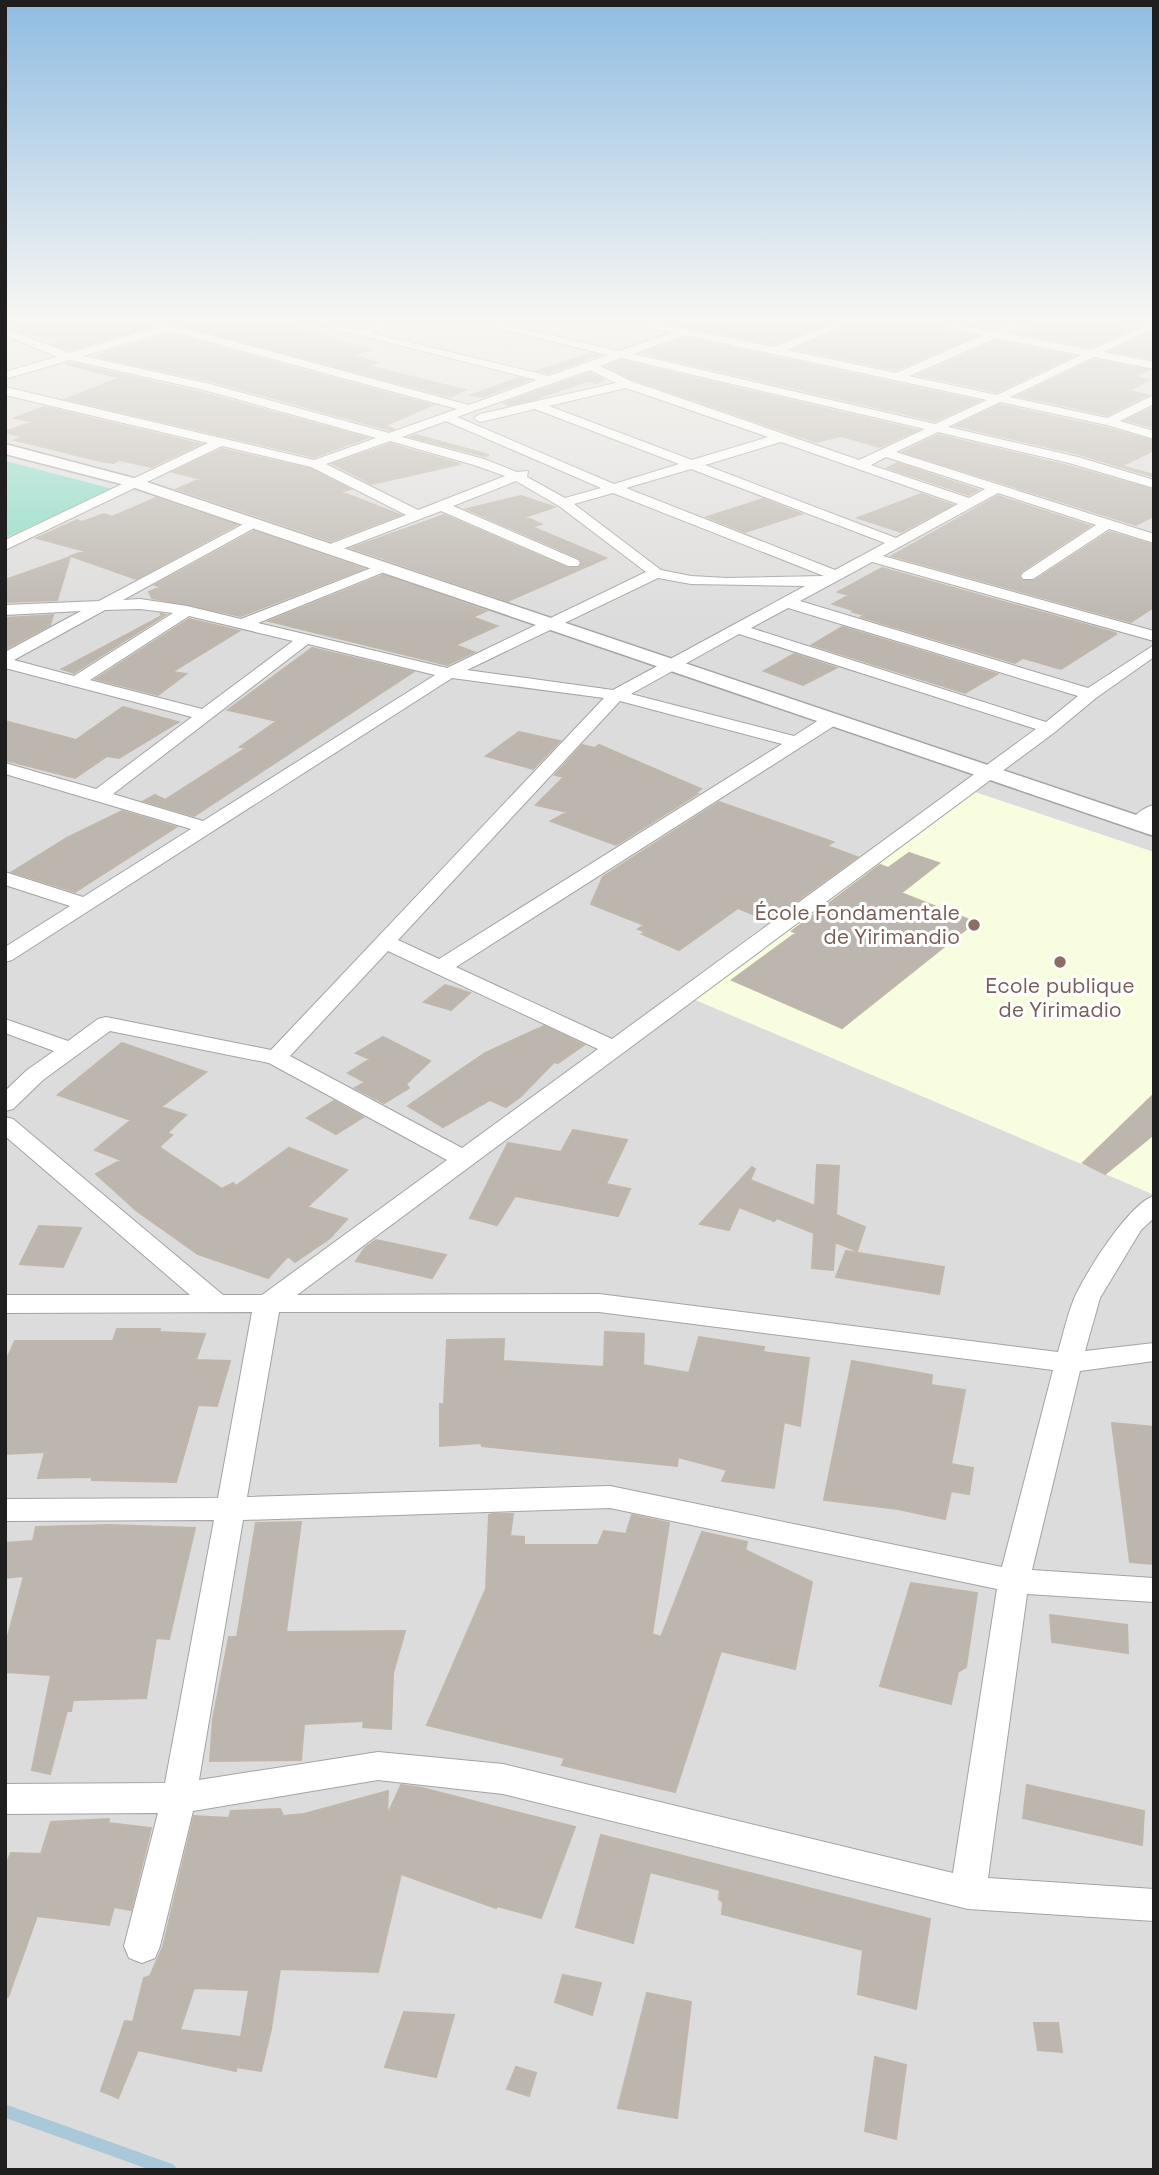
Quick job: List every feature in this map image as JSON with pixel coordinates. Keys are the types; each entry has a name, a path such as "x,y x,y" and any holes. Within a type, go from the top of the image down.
{"street":[{"path":"142,424 315,464 417,515"},
{"path":"341,424 480,462 516,476 564,503 656,573 691,580 727,582 828,579"},
{"path":"315,464 391,437 440,424"},
{"path":"461,424 555,466 828,579"},
{"path":"585,424 897,543"},
{"path":"739,424 969,503"},
{"path":"917,424 1073,460 1154,484"},
{"path":"860,465 946,424"},
{"path":"1115,424 1154,435"},
{"path":"564,503 780,438"},
{"path":"5,545 220,442"},
{"path":"5,449 135,483 1145,827 1154,810"},
{"path":"885,453 1154,539"},
{"path":"330,549 516,476 555,466"},
{"path":"276,1058 616,695 996,489"},
{"path":"441,506 572,563"},
{"path":"5,661 253,523"},
{"path":"1028,576 1107,524"},
{"path":"871,556 1154,636"},
{"path":"243,624 384,568"},
{"path":"5,956 449,673 656,573"},
{"path":"789,603 1090,694"},
{"path":"5,610 140,604 187,611 449,673 616,695 796,742"},
{"path":"77,681 187,611"},
{"path":"738,629 1049,728"},
{"path":"99,796 305,639"},
{"path":"142,1946 179,1798 267,1304 1049,728 1090,694 1154,650"},
{"path":"5,661 205,715"},
{"path":"440,968 831,720"},
{"path":"5,768 206,828"},
{"path":"5,878 86,905"},
{"path":"385,942 614,1048"},
{"path":"5,1104 35,1074 106,1024 276,1058 464,1159"},
{"path":"5,1025 70,1049"},
{"path":"5,1124 217,1304"},
{"path":"968,1894 1014,1581 1068,1363 1087,1298 1132,1225 1154,1204"},
{"path":"5,1304 599,1303 1068,1363 1154,1352"},
{"path":"5,1510 230,1510 610,1497 1014,1581 1154,1590"},
{"path":"5,1799 179,1798 378,1766 503,1779 968,1894 1154,1905"}],"shaded area":[{"path":"5,424 1154,424 1154,2170 5,2170"},
{"name":"École Fondamentale de Yirimandio","path":"975,792 1154,852 1152,1194 693,999"}],"green space":[{"path":"5,461 113,489 5,538"}],"building":[{"path":"29,424 114,424 200,444 151,467 119,460 113,463 100,461 15,440 23,437 5,432"},
{"path":"171,424 314,424 367,438 314,457"},
{"path":"365,424 390,424 384,426 394,429"},
{"path":"762,424 889,424 917,430 880,447 841,436 816,442"},
{"path":"961,424 1085,424 1106,428 1154,441 1154,450 1121,466 1154,477 1079,454 956,426"},
{"path":"1139,424 1154,424 1154,428"},
{"path":"416,435 489,455 411,437"},
{"path":"938,435 1154,490 1154,516 1136,525 903,452"},
{"path":"390,444 460,464 372,484 333,464"},
{"path":"222,449 310,469 350,489 341,492 400,515 331,541 177,489 201,479 173,472"},
{"path":"897,463 978,490 969,495 888,468"},
{"path":"921,494 952,505 901,532 858,518"},
{"path":"521,496 554,507 525,517 541,524 532,527 606,558 508,601 352,548 444,515 567,568 580,567 582,562 579,558 467,509"},
{"path":"998,496 1090,526 1022,571 1019,575 1021,580 1034,581 1109,532 1154,545 1154,607 1131,622 892,556"},
{"path":"156,498 236,525 136,579 71,556 85,551 37,538 77,520 82,522 104,514 112,517"},
{"path":"763,499 801,514 745,532 707,517"},
{"path":"254,531 363,569 241,616 152,598 149,592 160,587 155,585"},
{"path":"70,557 57,600 5,602 5,580"},
{"path":"882,568 1116,634 1061,669 1023,658 1015,663 861,617 864,615 833,604 849,595 838,592"},
{"path":"383,575 486,611 472,617 497,626 455,645 474,652 447,665 269,621"},
{"path":"161,614 165,615 74,673 62,669 162,616"},
{"path":"53,615 50,625 5,649 5,618"},
{"path":"189,619 239,631 172,672 186,674 158,695 96,679"},
{"path":"842,627 997,674 965,693 812,645"},
{"path":"312,648 413,672 194,816 144,801 155,795 165,800 246,748 240,747 277,721 228,710"},
{"path":"794,654 836,668 803,685 764,671"},
{"path":"123,707 178,722 119,758 107,756 75,778 5,760 5,721 76,740"},
{"path":"519,732 560,741 533,769 486,756"},
{"path":"582,745 595,748 599,745 701,789 616,845 551,821 567,812 536,805 564,777 555,775"},
{"path":"719,802 833,842 827,846 857,857 769,921 738,908 679,950 642,934 646,932 638,929 644,925 591,904 603,877"},
{"path":"122,811 176,827 75,892 12,872 67,838"},
{"path":"909,853 939,863 901,893 975,922 842,1028 732,980 796,933 792,931 880,865 888,868"},
{"path":"445,985 470,993 451,1010 424,1002"},
{"path":"544,1026 584,1045 558,1063 554,1062 520,1097 506,1107 490,1100 443,1127 408,1106 485,1053"},
{"path":"383,1037 430,1061 406,1084 409,1088 384,1103 355,1088 365,1082 348,1073 370,1059 356,1053"},
{"path":"122,1043 206,1072 161,1107 186,1115 167,1133 172,1135 159,1147 222,1189 233,1183 236,1186 289,1148 347,1170 307,1207 347,1219 330,1238 295,1262 288,1256 268,1278 198,1254 137,1211 96,1174 121,1160 95,1150 131,1120 58,1095"},
{"path":"1154,1094 1154,1134 1105,1174 1083,1163"},
{"path":"334,1101 363,1117 336,1134 307,1118"},
{"path":"573,1130 627,1140 606,1184 630,1189 618,1216 515,1196 497,1225 470,1218 508,1143 561,1152"},
{"path":"817,1165 839,1166 836,1215 865,1227 857,1251 835,1242 833,1270 812,1268 814,1233 777,1218 774,1221 739,1207 729,1230 700,1224 752,1167 755,1169 750,1180 815,1206"},
{"path":"39,1226 81,1228 63,1267 20,1264"},
{"path":"376,1240 446,1255 432,1278 356,1261 365,1248"},
{"path":"846,1251 944,1267 939,1294 836,1277"},
{"path":"117,1329 160,1329 159,1332 205,1334 196,1360 230,1361 217,1406 198,1405 176,1482 92,1480 92,1477 38,1478 45,1452 5,1454 5,1363 15,1341 113,1341"},
{"path":"605,1332 644,1334 643,1365 689,1373 699,1337 764,1347 763,1352 809,1358 800,1426 784,1422 774,1488 722,1481 727,1470 678,1457 677,1466 482,1446 481,1443 440,1446 440,1404 444,1404 447,1340 504,1339 503,1361 604,1367"},
{"path":"852,1361 932,1375 931,1385 965,1390 951,1464 973,1468 969,1494 951,1491 945,1519 898,1509 824,1500"},
{"path":"1112,1423 1154,1427 1154,1564 1130,1562"},
{"path":"513,1514 510,1536 524,1537 524,1545 598,1545 604,1531 626,1534 632,1515 669,1523 652,1634 661,1637 702,1532 747,1542 745,1550 812,1582 795,1669 721,1651 675,1792 562,1765 565,1758 427,1725 486,1589 489,1515"},
{"path":"301,1522 286,1632 405,1631 393,1673 391,1729 363,1727 364,1721 304,1724 301,1760 210,1761 213,1719 229,1637 237,1637 256,1523"},
{"path":"110,1525 195,1528 169,1639 156,1638 146,1698 73,1700 71,1711 67,1711 50,1774 32,1770 51,1675 5,1672 5,1647 24,1576 5,1578 5,1543 33,1541 36,1527"},
{"path":"911,1583 977,1593 966,1667 958,1672 951,1704 880,1686"},
{"path":"1050,1615 1127,1625 1128,1653 1052,1642"},
{"path":"401,1785 575,1827 541,1918 497,1906 496,1908 401,1874 378,1972 280,1969 271,2029 261,2071 237,2067 236,2071 138,2050 118,2098 101,2091 125,2021 133,2022 144,1978 150,1976 163,1947 194,1816 229,1818 231,1811 280,1809 283,1816 304,1814 388,1791 387,1816","holes":["194,1988 249,1990 241,2037 180,2030"]},
{"path":"1027,1785 1144,1811 1142,1845 1023,1818"},
{"path":"109,1819 108,1823 151,1828 131,1910 114,1907 109,1925 37,1916 8,1997 5,1997 5,1867 11,1853 41,1854 51,1822"},
{"path":"601,1835 930,1919 916,2009 858,1994 863,1950 722,1914 720,1890 650,1872 633,1943 576,1927"},
{"path":"563,1975 601,1983 592,2015 555,2002"},
{"path":"647,1993 691,2002 677,2118 618,2108"},
{"path":"404,2012 454,2015 436,2077 385,2067"},
{"path":"1034,2023 1058,2023 1062,2052 1038,2050"},
{"path":"875,2057 906,2065 896,2139 865,2131"},
{"path":"516,2067 536,2073 529,2096 507,2089"}],"waterway":[{"path":"5,2111 170,2170"}],"place":[{"name":"École Fondamentale de Yirimandio","path":"974,925"},
{"name":"Ecole publique de Yirimadio","path":"1060,962"}]}
